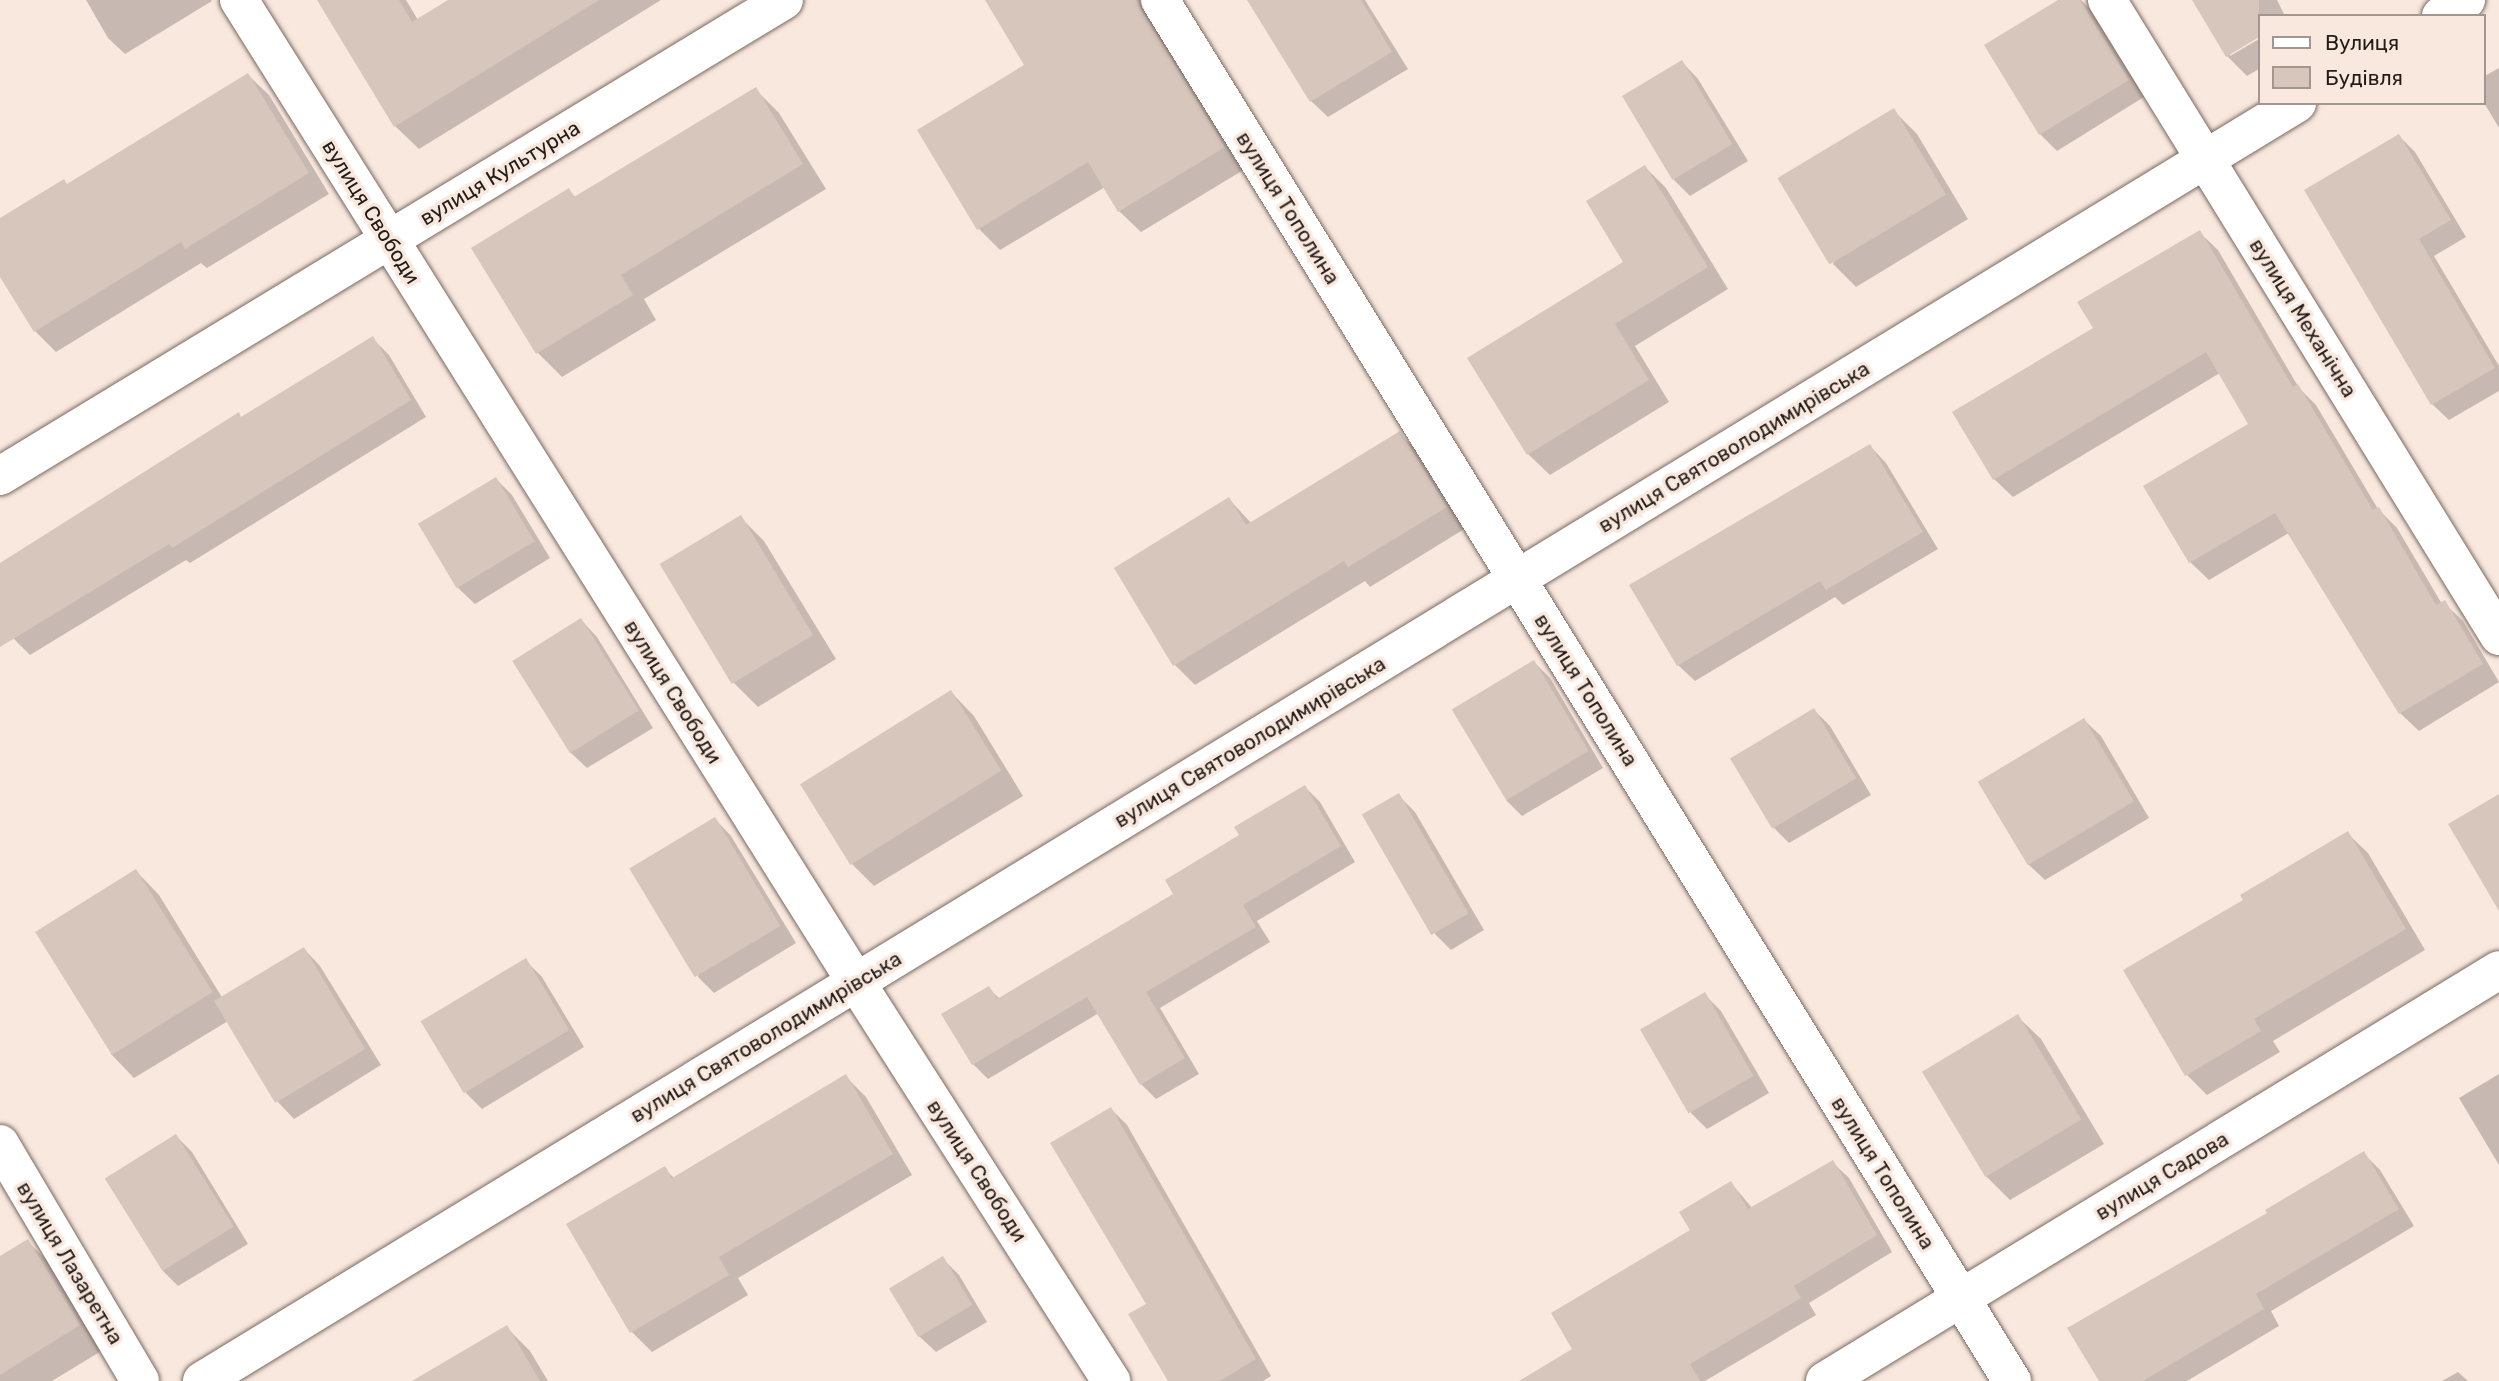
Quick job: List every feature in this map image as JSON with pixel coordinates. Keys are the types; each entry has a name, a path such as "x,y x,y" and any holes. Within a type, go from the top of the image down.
{"street":[{"name":"вулиця Свободи","path":"239,0 856,982 1111,1381"},
{"name":"вулиця Культурна","path":"0,476 784,0"},
{"name":"вулиця Тополина","path":"1160,0 2012,1381"},
{"name":"вулиця Механічна","path":"2107,0 2499,636"},
{"path":"2444,14 2466,0"},
{"name":"вулиця Святоволодимирівська","path":"202,1381 2294,105"},
{"name":"вулиця Садова","path":"1825,1381 2499,970"},
{"name":"вулиця Лазаретна","path":"0,1144 140,1381"}],"building":[{"path":"317,0 399,0 412,22 448,0 599,0 394,127"},
{"path":"985,0 1136,0 1225,147 1118,212 1088,162 977,230 917,130 1024,65"},
{"path":"1247,0 1361,0 1392,52 1310,102"},
{"path":"2058,0 2080,0 2129,80 2039,135 1984,45"},
{"path":"2192,0 2259,0 2258,38 2226,57"},
{"path":"1682,60 1732,144 1672,180 1622,96"},
{"path":"248,73 309,173 185,249 181,242 34,332 0,277 0,218 64,179 67,184"},
{"path":"756,87 803,164 621,275 633,295 536,354 471,248 569,188 574,197"},
{"path":"1894,108 1946,195 1829,265 1777,178"},
{"path":"2399,134 2451,220 2419,239 2495,368 2431,405 2304,190"},
{"path":"1645,165 1708,267 1615,324 1649,380 1527,455 1467,358 1623,262 1586,201"},
{"path":"2200,230 2293,387 2298,384 2373,510 2379,507 2436,605 2445,600 2483,664 2399,714 2275,513 2189,563 2143,486 2248,424 2206,352 1993,480 1952,412 2093,328 2077,302"},
{"path":"373,336 411,400 172,548 169,544 0,647 0,563 239,412 241,417"},
{"path":"1400,431 1447,507 1348,567 1344,561 1173,666 1114,568 1229,497 1246,525"},
{"path":"1870,444 1923,532 1826,590 1820,581 1677,666 1629,585"},
{"path":"496,477 535,541 457,588 418,524"},
{"path":"741,515 813,635 732,684 660,564"},
{"path":"581,618 639,710 570,753 512,661"},
{"path":"1534,660 1589,751 1506,800 1452,709"},
{"path":"951,690 1001,771 850,865 800,784"},
{"path":"1814,708 1856,778 1772,829 1730,758"},
{"path":"2084,718 2134,801 2028,865 1978,782"},
{"path":"1305,785 1341,846 1243,905 1256,927 1146,992 1185,1058 1140,1085 1087,997 972,1065 941,1014 989,986 997,999 1173,894 1165,880 1239,835 1234,827"},
{"path":"1399,793 1468,913 1431,935 1362,815"},
{"path":"2499,794 2499,911 2448,824"},
{"path":"715,817 780,926 695,977 629,869"},
{"path":"2348,831 2406,929 2254,1019 2261,1031 2185,1076 2123,970 2243,900 2240,895"},
{"path":"136,869 213,992 112,1055 35,932"},
{"path":"304,947 365,1049 275,1103 214,1001"},
{"path":"526,958 569,1030 464,1093 421,1021"},
{"path":"1705,992 1754,1076 1689,1114 1640,1030"},
{"path":"2018,1014 2081,1119 1985,1177 1922,1072"},
{"path":"846,1074 893,1154 719,1257 729,1275 630,1333 566,1224 665,1166 672,1178"},
{"path":"1111,1107 1256,1359 1220,1381 1168,1381 1128,1314 1146,1304 1050,1143"},
{"path":"176,1134 234,1226 163,1271 105,1179"},
{"path":"2364,1151 2399,1209 2256,1294 2264,1309 2143,1381 2099,1381 2067,1328 2267,1213 2265,1210"},
{"path":"1833,1160 1877,1235 1794,1286 1801,1298 1690,1364 1700,1381 1519,1381 1572,1349 1551,1313 1690,1230 1679,1212 1731,1181 1748,1209"},
{"path":"28,1239 80,1325 0,1375 0,1256"},
{"path":"943,1256 972,1305 918,1337 889,1288"},
{"path":"507,1325 540,1381 412,1381"}]}
